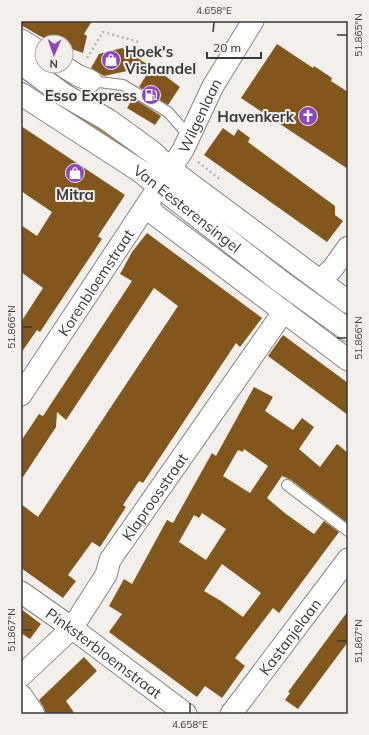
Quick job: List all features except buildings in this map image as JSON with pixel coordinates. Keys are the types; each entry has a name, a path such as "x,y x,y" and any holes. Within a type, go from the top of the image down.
{"street":[{"name":"Wilgenlaan","path":"159,186 183,150 213,86 253,21"},
{"path":"21,40 34,48"},
{"name":"Van Eesterensingel","path":"21,63 64,95 108,120 146,147 159,186 154,214 348,360"},
{"name":"Van Eesterensingel","path":"21,94 140,171 280,280 348,330"},
{"name":"Van Eesterensingel","path":"159,186 320,281 348,302"},
{"name":"Korenbloemstraat","path":"21,395 159,186"},
{"path":"320,281 333,268 348,247"},
{"name":"Klaproosstraat","path":"21,676 72,628 106,575 110,560 284,311"},
{"name":"Kastanjelaan","path":"231,714 348,559"},
{"name":"Pinksterbloemstraat","path":"21,592 72,628 186,714"},
{"path":"21,695 34,714"}],"lane":[{"path":"77,74 123,85 168,112 189,136"},
{"path":"287,485 348,531"}],"path":[{"path":"77,74 103,32 139,42"}],"shaded area":[{"path":"64,103 134,149 129,156 59,109"}],"place":[{"name":"Hoek's Vishandel","path":"111,60"},
{"name":"Esso Express","path":"151,95"},
{"name":"Havenkerk","path":"308,116"},
{"name":"Mitra","path":"75,173"}]}
